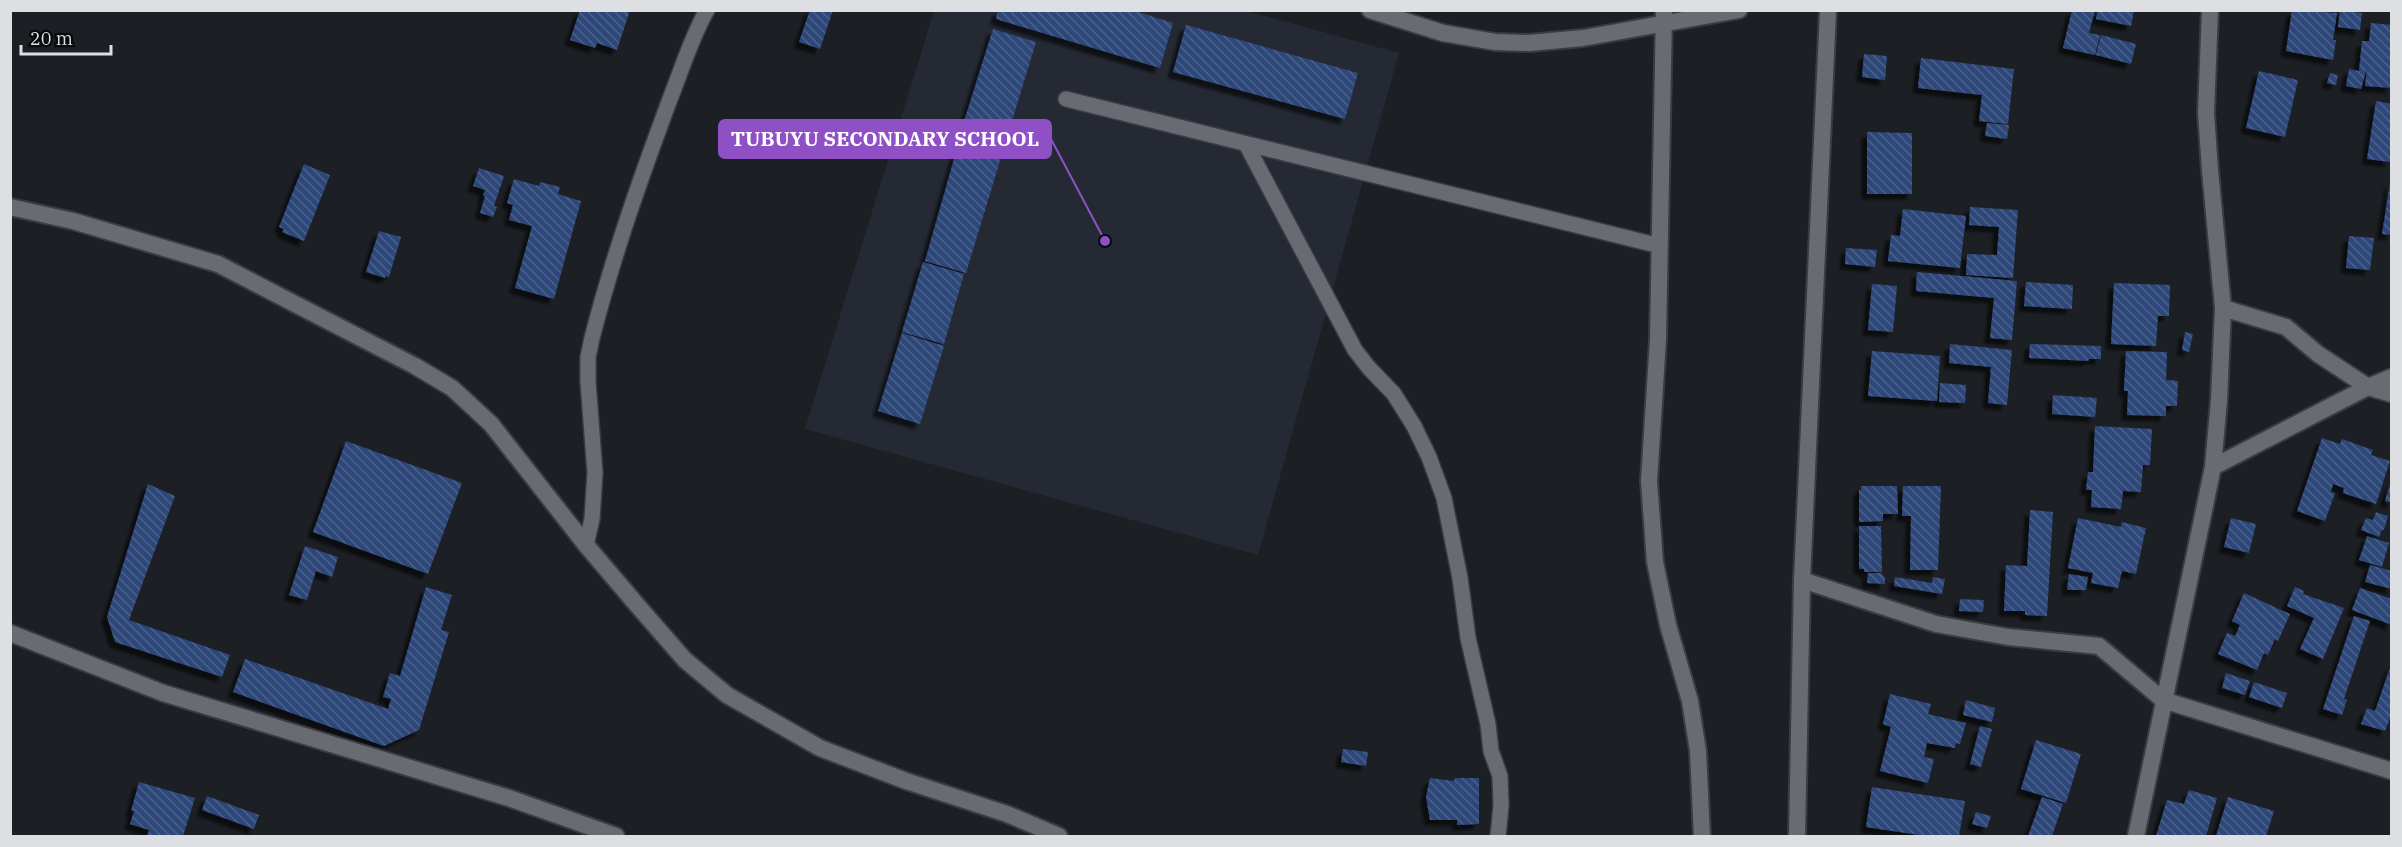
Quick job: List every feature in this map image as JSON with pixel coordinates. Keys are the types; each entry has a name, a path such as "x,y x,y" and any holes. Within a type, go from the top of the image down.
{"street":[{"path":"1370,10 1443,33 1495,42 1529,44 1583,38 1664,17 1739,10"},
{"path":"1797,837 1802,580 1828,10"},
{"path":"2136,837 2213,467 2219,400 2223,308 2206,113 2210,10"},
{"path":"1664,17 1658,339 1650,481 1655,562 1668,625 1692,711 1698,751 1702,837"},
{"path":"10,207 73,221 218,264 352,331 452,388 491,424 586,545 686,660 727,695 820,748 906,781 1006,814 1059,837"},
{"path":"2223,308 2286,327 2318,354 2368,387 2391,394"},
{"path":"2213,467 2391,377"},
{"path":"1802,580 1936,624 2008,637 2099,646 2163,700 2391,771"},
{"path":"10,633 163,693 508,798 616,837"}],"lane":[{"path":"586,545 592,519 595,473 588,382 588,357 592,338 635,192 685,56 707,10"},
{"path":"1066,99 1660,246"},
{"path":"1246,144 1355,350 1394,394 1414,426 1444,498 1460,578 1468,638 1488,724 1491,751 1500,776 1501,806 1498,837"}],"shaded area":[{"path":"934,11 1247,11 1399,53 1258,555 805,429"}],"building":[{"path":"580,10 630,10 617,50 597,43 595,48 570,40"},
{"path":"810,10 833,10 820,49 799,42"},
{"path":"998,10 1132,10 1173,23 1160,68 996,19"},
{"path":"2072,10 2095,10 2089,33 2100,35 2095,55 2063,48"},
{"path":"2098,10 2134,10 2131,26 2096,19"},
{"path":"2292,10 2337,13 2333,60 2286,51"},
{"path":"2340,10 2362,13 2360,30 2338,27"},
{"path":"2371,23 2392,25 2392,88 2365,86 2367,68 2361,89 2346,86 2349,69 2359,71 2362,41 2369,41"},
{"path":"1186,25 1358,73 1345,119 1173,72"},
{"path":"993,29 1036,42 966,273 925,261 956,152 974,156 955,150"},
{"path":"2101,35 2136,44 2131,64 2096,55"},
{"path":"1864,54 1887,56 1885,80 1862,77"},
{"path":"1921,58 2014,69 2008,124 1979,121 1982,95 1918,88"},
{"path":"2259,71 2298,80 2285,137 2246,128"},
{"path":"2330,73 2338,75 2336,85 2327,83"},
{"path":"2376,101 2392,104 2390,162 2367,159"},
{"path":"1987,123 2009,125 2007,139 1985,136"},
{"path":"1867,132 1912,133 1912,194 1867,194"},
{"path":"304,164 330,175 304,241 282,232 284,229 279,227"},
{"path":"479,168 504,176 494,206 497,207 493,217 480,213 485,190 473,186"},
{"path":"514,179 539,186 540,182 560,187 558,194 581,201 554,299 515,288 532,226 509,220 513,205 507,203"},
{"path":"2390,183 2392,183 2392,235 2382,234"},
{"path":"1970,207 2018,210 2013,278 1966,275 1967,254 1997,255 1999,227 1969,225"},
{"path":"1903,209 1966,216 1960,268 1888,261 1891,235 1900,236"},
{"path":"379,231 401,237 389,277 385,276 385,278 366,272"},
{"path":"2349,236 2374,238 2370,270 2346,268"},
{"path":"1846,248 1877,250 1875,267 1845,264"},
{"path":"923,262 964,274 944,344 902,332"},
{"path":"1917,272 2017,281 2012,340 1990,338 1994,298 1916,291"},
{"path":"2026,282 2073,285 2072,309 2024,306"},
{"path":"2114,283 2170,285 2169,316 2158,316 2156,346 2111,344"},
{"path":"1872,284 1897,286 1893,332 1868,330"},
{"path":"2185,332 2193,334 2189,352 2182,350"},
{"path":"902,333 944,346 920,424 878,411"},
{"path":"1950,344 2012,350 2007,405 1988,403 1991,367 1949,363"},
{"path":"2030,344 2101,346 2101,359 2089,359 2088,361 2029,358"},
{"path":"1872,351 1940,356 1937,401 1868,396"},
{"path":"2126,351 2167,352 2166,380 2178,381 2177,406 2166,406 2166,416 2127,415 2128,391 2124,391"},
{"path":"1940,383 1966,385 1965,403 1939,402"},
{"path":"2053,395 2097,398 2095,417 2052,414"},
{"path":"2095,426 2152,429 2150,465 2143,465 2141,492 2123,491 2121,509 2091,507 2092,490 2086,490 2088,472 2093,472"},
{"path":"2322,438 2340,444 2342,439 2373,450 2371,455 2390,461 2376,504 2343,493 2344,488 2333,484 2331,492 2335,493 2325,521 2297,511"},
{"path":"346,441 462,483 428,574 313,532"},
{"path":"2392,481 2392,503 2385,501"},
{"path":"148,484 175,496 129,620 230,655 222,677 115,642 107,617"},
{"path":"1861,486 1897,486 1898,514 1883,514 1883,521 1859,522"},
{"path":"1903,486 1941,486 1938,570 1910,570 1911,516 1902,516"},
{"path":"2030,510 2053,512 2047,616 2025,615 2025,611 2004,611 2006,565 2027,566"},
{"path":"2376,512 2388,516 2384,530 2379,537 2361,530 2366,518 2373,520"},
{"path":"2078,518 2121,527 2122,522 2146,528 2136,574 2122,571 2118,588 2091,583 2093,573 2068,568"},
{"path":"2231,518 2256,524 2249,553 2224,547"},
{"path":"1859,526 1881,526 1882,572 1864,572 1864,569 1859,569"},
{"path":"2367,536 2389,543 2382,567 2359,560"},
{"path":"305,546 338,557 332,577 316,571 307,600 289,595"},
{"path":"2370,565 2392,571 2392,589 2365,582"},
{"path":"1868,573 1881,573 1885,578 1885,584 1867,583"},
{"path":"2069,574 2088,577 2086,590 2067,590"},
{"path":"1895,577 1932,583 1933,577 1945,579 1942,594 1894,586"},
{"path":"426,587 452,595 441,630 449,632 419,730 384,746 233,692 245,659 388,709 391,699 383,697 390,673 400,676"},
{"path":"2295,587 2304,591 2303,594 2344,608 2323,659 2300,649 2314,618 2287,606"},
{"path":"2360,588 2392,599 2392,625 2352,610"},
{"path":"2244,593 2290,614 2278,641 2275,639 2268,655 2264,653 2257,670 2218,654 2227,633 2235,636 2240,625 2232,621"},
{"path":"1960,599 1984,600 1983,612 1959,611"},
{"path":"2354,616 2370,621 2344,699 2347,700 2342,715 2323,709"},
{"path":"2392,662 2392,713 2385,731 2361,724 2367,708 2375,711"},
{"path":"2226,673 2250,681 2245,695 2222,688"},
{"path":"2254,682 2287,693 2282,708 2249,697"},
{"path":"1890,694 1931,704 1928,714 1966,723 1960,744 1956,743 1955,748 1927,743 1924,757 1934,759 1928,783 1880,771 1891,727 1883,724"},
{"path":"1966,700 1995,708 1992,722 1963,715"},
{"path":"1980,726 1992,729 1981,767 1970,764"},
{"path":"2036,740 2081,754 2066,803 2021,789"},
{"path":"1343,749 1368,752 1366,766 1341,762"},
{"path":"1430,778 1454,781 1455,778 1479,778 1479,824 1457,825 1457,820 1430,820 1426,797"},
{"path":"139,782 195,798 183,836 147,836 149,830 130,824"},
{"path":"1872,787 1965,801 1959,836 1926,836 1866,827"},
{"path":"2189,790 2217,798 2206,836 2156,836 2167,800 2184,804"},
{"path":"207,796 259,815 254,829 202,810"},
{"path":"2042,797 2063,804 2052,836 2028,836"},
{"path":"2228,797 2274,811 2266,836 2216,836"},
{"path":"1976,812 1991,816 1987,828 1972,824"}],"place":[{"name":"TUBUYU SECONDARY SCHOOL","path":"1105,241"}]}
